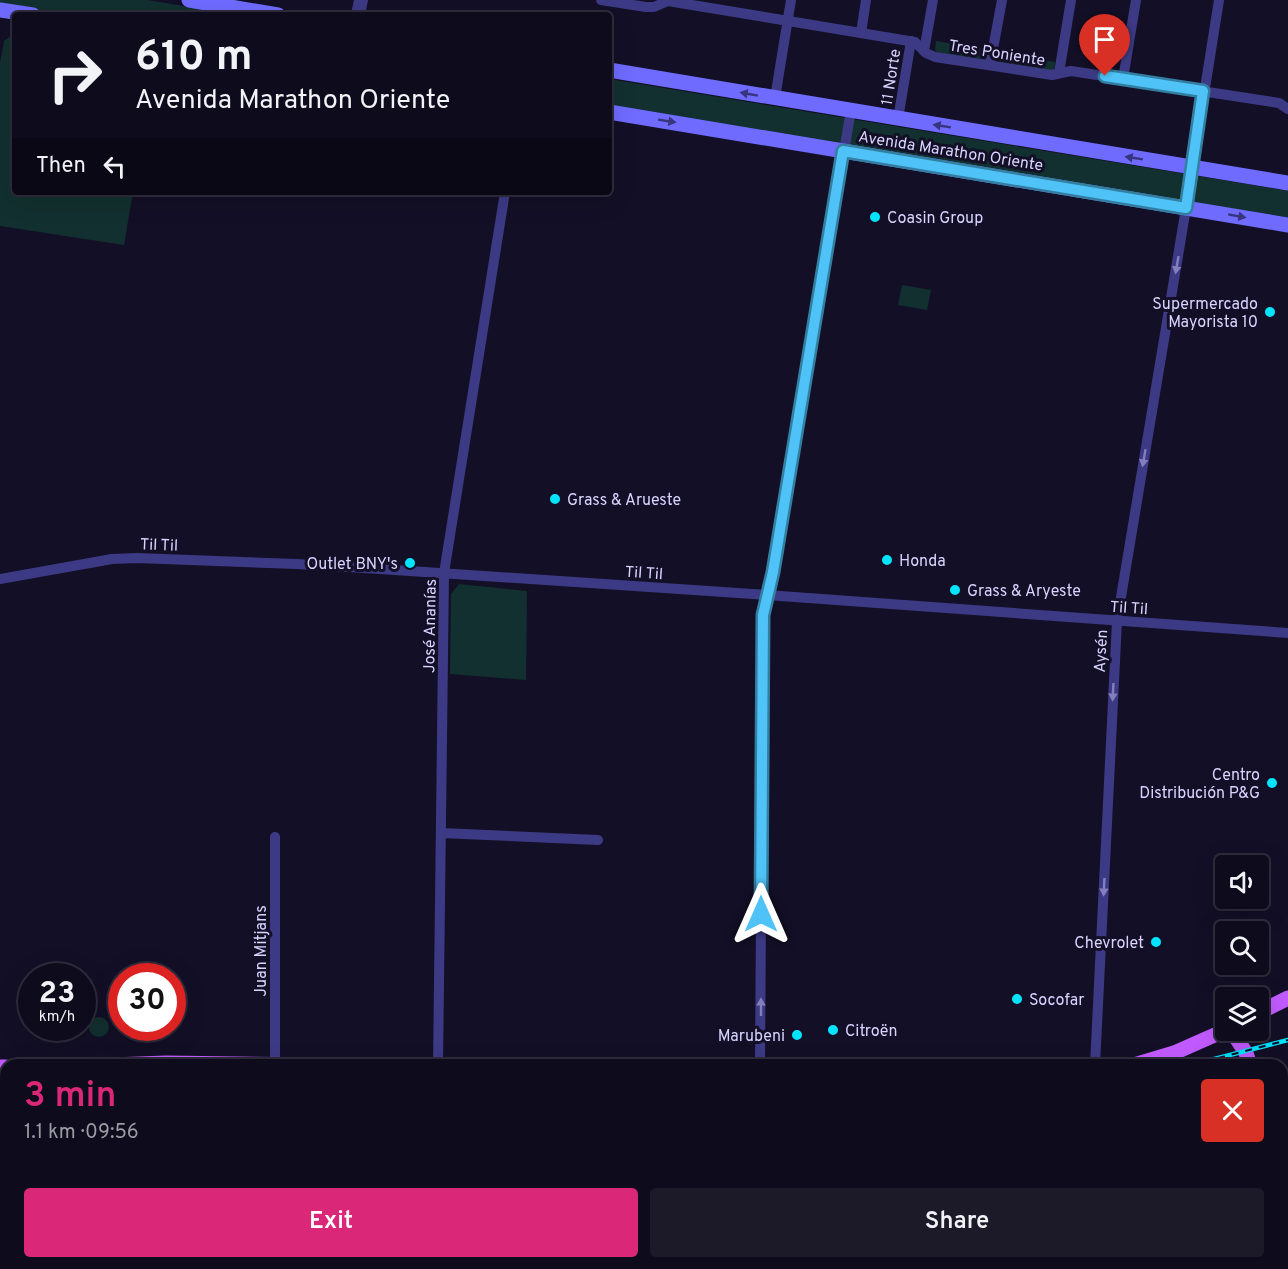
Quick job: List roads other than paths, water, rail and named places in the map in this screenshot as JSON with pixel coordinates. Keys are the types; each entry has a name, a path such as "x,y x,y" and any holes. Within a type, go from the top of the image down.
{"main road":[{"path":"189,0 260,12"},
{"name":"Avenida Marathon Oriente","path":"612,71 1288,183"},
{"name":"Avenida Marathon Oriente","path":"612,112 1288,225"},
{"path":"1269,1008 1288,998"},
{"path":"1154,1059 1215,1035"},
{"path":"1238,1041 1248,1059"}],"street":[{"path":"0,11 3,0"},
{"name":"Tres Poniente","path":"601,0 652,4 668,1 718,4 788,21 911,41 935,57 1052,75 1071,71 1279,103 1288,109"},
{"path":"775,98 791,0"},
{"path":"861,33 866,0"},
{"name":"11 Norte","path":"924,51 933,0"},
{"path":"990,66 1002,0"},
{"path":"1059,73 1071,0"},
{"path":"1123,79 1136,0"},
{"name":"Aysén","path":"1095,1059 1117,621 1219,0"},
{"name":"11 Norte","path":"898,118 911,41"},
{"path":"760,1059 763,615 773,572 850,110"},
{"name":"José Ananías","path":"438,1059 444,573 505,195"},
{"name":"Til Til","path":"0,579 125,558 296,564 1288,633"},
{"path":"441,833 598,840"},
{"name":"Juan Mitjans","path":"275,837 275,1059"}],"railway":[{"path":"1214,1059 1288,1040"}],"place":[{"name":"Coasin Group","path":"875,217"},
{"name":"Supermercado Mayorista 10","path":"1270,312"},
{"name":"Grass & Arueste","path":"555,499"},
{"name":"Honda","path":"887,560"},
{"name":"Outlet BNY's","path":"410,563"},
{"name":"Grass & Aryeste","path":"955,590"},
{"name":"Centro Distribución P&G","path":"1272,783"},
{"name":"Chevrolet","path":"1156,942"},
{"name":"Socofar","path":"1017,999"},
{"name":"Citroën","path":"833,1030"},
{"name":"Marubeni","path":"797,1035"}]}
